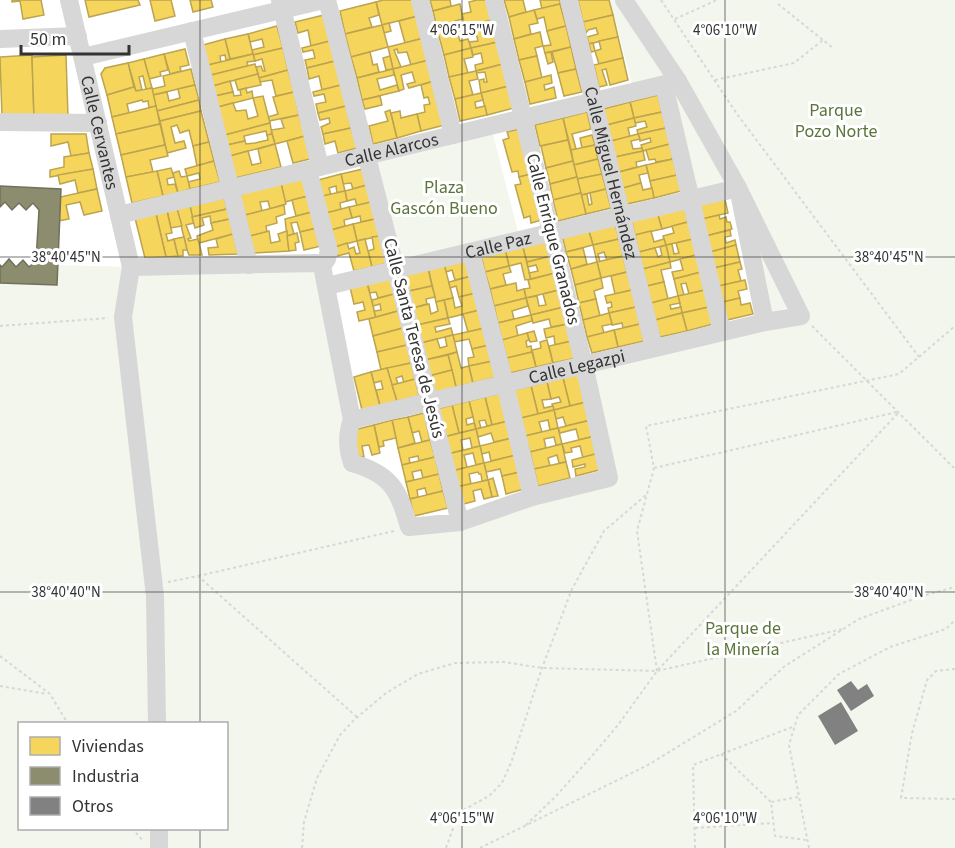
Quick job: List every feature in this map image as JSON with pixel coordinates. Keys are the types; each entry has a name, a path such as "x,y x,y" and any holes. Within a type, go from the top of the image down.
{"street":[{"name":"Calle Cervantes","path":"69,0 131,267"},
{"path":"83,57 192,31 281,5 325,0"},
{"name":"Calle Santa Teresa de Jesús","path":"325,0 368,155 460,522"},
{"path":"420,0 453,135"},
{"name":"Calle Enrique Granados","path":"494,0 584,364 609,478 532,497"},
{"name":"Calle Miguel Hernández","path":"569,0 654,348"},
{"path":"624,0 671,83 738,188 801,316"},
{"path":"157,722 154,584 123,317 131,267 319,265 327,259 329,251 314,168 281,5"},
{"path":"192,31 249,265"},
{"path":"0,39 78,36"},
{"path":"671,83 691,199 722,332"},
{"name":"Calle Alarcos","path":"119,215 671,83"},
{"path":"0,122 98,123"},
{"path":"738,188 765,322"},
{"name":"Calle Paz","path":"327,286 738,188"},
{"path":"319,265 327,286 352,420 348,429 347,449 352,463 381,474 394,487 402,501 409,527 460,522 532,497 471,252"},
{"name":"Calle Legazpi","path":"352,420 765,322 801,316"},
{"path":"151,845 158,830"}],"path":[{"path":"661,0 738,114 919,357"},
{"path":"675,20 717,0"},
{"path":"778,4 834,49"},
{"path":"715,80 794,63 824,40"},
{"path":"801,316 955,469"},
{"path":"0,326 123,317"},
{"path":"657,671 637,531 654,468 646,426 899,374 955,326"},
{"path":"654,468 898,412"},
{"path":"526,825 591,757 618,725 657,671 898,412"},
{"path":"446,848 456,820 465,809 489,796 502,783 572,589 604,531 647,495"},
{"path":"154,584 409,527"},
{"path":"198,576 357,717"},
{"path":"480,848 648,765 736,711 784,666 859,619 922,596 955,587"},
{"path":"809,848 789,746 798,715 839,674 890,647 946,629 955,620"},
{"path":"302,848 304,822 317,778 340,735 357,717 401,683 418,674 454,663 504,662 542,668 657,671 843,629"},
{"path":"0,656 50,694 67,722"},
{"path":"955,669 936,671 927,680 912,734 901,798 955,800"},
{"path":"0,686 50,694"},
{"path":"695,848 693,765 795,726"},
{"path":"721,754 771,802 775,836 807,840"},
{"path":"771,802 798,797"},
{"path":"695,828 773,823"},
{"path":"134,830 151,845"}],"green space":[{"name":"Parque de la Minería","path":"610,0 955,0 955,848 0,848 0,283 57,265 131,267 316,263 352,420 341,453 381,474 409,527 609,478 584,365 801,316 738,188 691,199 664,85 634,92"},
{"name":"Plaza Gascón Bueno","path":"491,126 520,240 397,269 368,155"},
{"path":"750,222 785,300 787,308 770,312"}],"building: Viviendas":[{"path":"12,0 41,0 44,15 23,19 20,1 12,2"},
{"path":"85,0 138,0 140,5 89,17"},
{"path":"150,0 171,0 175,16 155,21"},
{"path":"190,0 211,0 213,7 193,12"},
{"path":"414,0 418,16 382,25 376,2"},
{"path":"430,0 450,0 451,6 433,11"},
{"path":"487,0 492,20 465,26 462,14 471,12 469,2"},
{"path":"504,0 523,0 526,12 509,17"},
{"path":"540,0 560,0 560,4 542,9"},
{"path":"578,0 609,0 613,15 583,22"},
{"path":"376,2 379,15 369,18 372,27 345,34 340,11"},
{"path":"460,4 463,19 455,21 457,29 438,33 433,11"},
{"path":"560,4 566,26 547,31 544,17 537,19 534,10"},
{"path":"534,10 538,23 529,25 531,34 514,39 509,17"},
{"path":"324,15 330,41 311,46 308,30 298,33 295,22"},
{"path":"613,15 618,37 589,44 587,37 598,34 596,28 586,33 583,22"},
{"path":"418,16 424,38 405,43 399,21"},
{"path":"492,20 498,42 471,48 469,42 478,41 474,25"},
{"path":"389,23 391,31 384,33 382,25"},
{"path":"382,25 388,47 351,57 345,34"},
{"path":"277,26 283,48 253,55 252,50 264,47 262,39 250,42 248,34"},
{"path":"465,26 467,32 458,34 460,41 468,39 471,48 444,55 438,33"},
{"path":"566,26 571,47 545,53 543,46 551,45 547,31"},
{"path":"540,32 543,46 535,48 537,56 519,60 514,39"},
{"path":"248,34 253,54 230,59 225,39"},
{"path":"618,37 623,58 599,64 595,51 601,49 599,41"},
{"path":"424,38 429,60 411,65 407,52 398,53 397,49 394,50 401,67 393,69 388,47"},
{"path":"225,39 230,59 226,60 225,55 220,56 221,62 208,65 203,45"},
{"path":"330,41 335,61 307,68 305,60 315,58 313,50 303,52 302,48"},
{"path":"498,42 503,64 476,71 475,65 483,63 481,53 473,55 471,48"},
{"path":"593,43 595,51 591,52 589,44"},
{"path":"571,47 576,69 558,73 552,52"},
{"path":"283,48 288,70 259,78 256,67 261,66 265,71 262,59 255,61 253,55"},
{"path":"471,48 473,57 464,59 468,73 449,77 444,55"},
{"path":"185,49 189,65 180,67 181,71 170,74 164,54"},
{"path":"370,52 373,65 377,64 379,72 357,78 351,57"},
{"path":"551,52 553,62 548,64 545,53"},
{"path":"164,54 168,70 160,72 161,76 149,79 144,59"},
{"path":"253,54 255,61 247,62 248,66 211,75 208,65"},
{"path":"32,55 34,118 2,117 0,57"},
{"path":"66,55 68,117 34,118 32,57"},
{"path":"390,56 393,69 386,70 383,58"},
{"path":"537,56 542,78 525,82 519,60"},
{"path":"623,58 628,80 610,85 606,69 602,70 607,85 599,87 594,65"},
{"path":"144,59 152,88 146,89 143,76 139,77 142,90 136,91 128,63"},
{"path":"429,60 434,81 409,88 407,84 415,82 412,72 401,75 404,89 399,91 393,69"},
{"path":"335,61 341,85 322,90 319,76 309,79 307,68"},
{"path":"128,63 134,87 107,95 101,74 105,68"},
{"path":"255,64 258,74 213,86 211,75"},
{"path":"503,64 509,86 481,93 479,80 484,79 484,82 487,82 485,72 477,73 476,71"},
{"path":"191,69 195,85 153,95 152,89 165,86 163,76"},
{"path":"393,69 394,75 377,79 380,90 397,85 399,91 362,100 357,78"},
{"path":"576,69 582,92 564,96 558,73"},
{"path":"288,70 294,92 276,96 272,80 260,82 259,78"},
{"path":"476,71 478,79 469,81 473,95 455,99 449,77"},
{"path":"258,74 261,85 238,90 235,80"},
{"path":"551,75 552,83 544,85 545,90 554,87 556,98 530,104 525,82"},
{"path":"230,81 233,92 215,96 213,86"},
{"path":"434,81 445,125 421,131 417,114 425,112 424,105 430,104 428,97 424,98 421,85"},
{"path":"195,85 199,100 157,111 153,95 167,92 169,101 180,98 178,89"},
{"path":"341,85 346,106 318,113 316,104 326,102 324,94 314,96 313,92"},
{"path":"509,86 514,108 487,115 481,93"},
{"path":"134,87 136,91 152,88 156,106 149,108 148,101 143,102 142,100 127,104 129,113 112,117 107,95"},
{"path":"246,88 247,93 252,91 253,98 218,107 215,96 233,92 234,96 241,95 240,90"},
{"path":"294,92 299,115 269,121 268,117 278,114 273,97"},
{"path":"481,93 483,100 475,102 476,108 485,106 487,115 460,121 455,99"},
{"path":"658,95 662,112 634,118 630,102"},
{"path":"263,96 270,123 225,135 218,107 233,103 236,111 246,110 248,119 258,116 253,98"},
{"path":"380,96 382,105 365,109 362,100"},
{"path":"199,100 201,111 160,121 157,111"},
{"path":"630,102 634,118 607,125 603,109"},
{"path":"156,106 160,124 116,134 112,117"},
{"path":"346,106 351,128 323,134 321,127 330,123 329,118 320,120 318,113"},
{"path":"390,110 397,138 373,144 369,126 388,121 385,112"},
{"path":"201,111 209,142 193,146 189,130 180,133 177,125 171,127 175,143 184,141 186,148 167,153 160,121"},
{"path":"400,111 401,118 417,114 421,131 397,138 391,113"},
{"path":"587,112 591,129 572,134 576,149 571,150 563,118"},
{"path":"662,112 666,128 638,134 637,130 647,127 645,121 635,123 634,118"},
{"path":"299,115 305,136 275,144 271,130 284,128 281,119"},
{"path":"563,118 568,140 540,146 535,125"},
{"path":"634,118 636,126 628,128 630,137 611,141 607,125"},
{"path":"270,123 272,134 267,135 266,131 244,136 245,141 227,145 225,135"},
{"path":"160,124 165,145 121,155 116,134"},
{"path":"351,128 357,148 338,153 335,141 325,144 323,134"},
{"path":"666,128 670,144 643,151 641,145 651,142 650,138 640,141 638,134"},
{"path":"519,129 531,174 519,177 518,171 512,172 503,140 509,138 507,132"},
{"path":"51,134 86,134 89,153 71,156 68,142 51,146"},
{"path":"272,134 275,144 230,156 227,145 268,140 267,135"},
{"path":"638,134 640,139 631,141 633,149 642,148 643,151 615,157 611,141"},
{"path":"592,135 595,145 582,148 580,138"},
{"path":"305,136 310,159 293,163 287,141"},
{"path":"568,140 573,161 546,168 541,146"},
{"path":"209,142 214,161 197,166 193,146"},
{"path":"275,144 281,167 235,178 230,156 248,151 252,165 261,163 258,149"},
{"path":"670,144 673,159 656,162 655,159 649,160 646,150"},
{"path":"165,145 168,156 150,160 153,172 126,177 121,155"},
{"path":"595,145 598,159 574,165 571,150"},
{"path":"643,151 645,160 636,162 637,167 619,172 615,157"},
{"path":"89,153 93,169 50,177 50,170 64,167 64,157"},
{"path":"598,159 602,174 577,179 574,165"},
{"path":"673,159 677,175 650,181 646,165"},
{"path":"214,161 220,182 190,189 188,182 200,179 199,173 187,176 185,169"},
{"path":"573,161 577,177 550,184 546,168"},
{"path":"646,165 648,173 639,175 641,183 623,188 619,172"},
{"path":"171,168 174,177 167,179 168,185 175,184 178,193 163,196 157,171"},
{"path":"93,169 97,189 78,193 75,180 60,184 58,175"},
{"path":"363,169 367,185 353,189 351,183 343,184 341,174"},
{"path":"157,171 163,196 132,203 126,177"},
{"path":"179,171 181,177 187,176 190,189 178,193 173,173"},
{"path":"341,174 345,191 337,193 336,186 329,188 331,195 322,196 318,180"},
{"path":"531,174 542,220 531,223 530,216 524,218 515,185 521,184 519,177"},
{"path":"602,174 606,189 581,195 577,179"},
{"path":"677,175 681,191 654,198 650,181"},
{"path":"577,177 581,193 553,200 550,184"},
{"path":"303,178 308,196 285,202 281,183"},
{"path":"281,183 286,204 270,209 268,201 260,202 262,211 245,215 239,194"},
{"path":"641,183 643,190 652,188 654,198 627,204 623,188"},
{"path":"367,185 371,202 357,206 355,199 347,201 345,191"},
{"path":"97,189 102,211 84,215 80,202 66,205 69,219 58,221 60,197"},
{"path":"606,189 611,208 586,214 581,195 587,194 589,205 592,204 590,193"},
{"path":"345,191 347,201 340,203 341,210 326,213 322,196"},
{"path":"581,193 586,214 558,221 553,200"},
{"path":"724,195 728,213 702,219 698,202"},
{"path":"308,196 312,212 296,216 292,200"},
{"path":"224,198 227,209 192,217 190,206"},
{"path":"371,202 375,219 361,222 360,216 352,218 349,207"},
{"path":"284,205 285,214 276,217 277,223 266,226 267,232 250,236 245,215"},
{"path":"684,205 688,222 662,229 657,212"},
{"path":"190,206 194,223 186,225 191,238 188,239 189,241 198,239 202,255 189,255 187,250 177,209"},
{"path":"349,207 352,218 344,220 345,226 331,230 326,213"},
{"path":"177,209 182,226 171,228 167,211"},
{"path":"227,209 230,219 211,223 210,216 202,218 204,225 195,228 192,217"},
{"path":"167,211 172,233 166,234 168,241 174,239 178,256 166,257 156,214"},
{"path":"312,212 317,228 300,232 297,222 291,223 294,234 287,236 285,219"},
{"path":"657,212 662,229 635,235 631,218"},
{"path":"156,214 166,257 145,258 135,218"},
{"path":"719,215 720,219 726,217 732,229 706,236 702,219"},
{"path":"230,219 233,234 199,243 197,236 213,230 211,223"},
{"path":"375,219 380,236 357,241 353,224"},
{"path":"614,221 619,239 593,245 588,228"},
{"path":"688,222 693,239 666,245 663,236 674,233 672,226"},
{"path":"353,224 357,241 335,247 331,230"},
{"path":"317,228 321,246 304,250 300,232"},
{"path":"588,228 593,245 566,252 562,235"},
{"path":"730,230 731,236 725,237 726,243 735,240 736,245 710,252 706,236"},
{"path":"269,231 271,243 280,241 278,234 287,231 289,251 254,253 250,236"},
{"path":"651,231 654,242 664,239 666,245 639,252 635,235"},
{"path":"297,233 299,242 295,243 296,250 289,251 287,236"},
{"path":"233,234 238,254 209,255 208,248 218,247 216,239"},
{"path":"380,236 387,263 372,267 368,251 374,249 372,237"},
{"path":"184,237 187,250 183,250 183,256 178,256 174,239"},
{"path":"365,239 372,267 354,271 349,253 337,256 335,247 347,243 349,249 354,247 356,254 360,253 357,241"},
{"path":"546,239 551,256 527,262 522,244"},
{"path":"619,239 623,256 607,260 604,252 598,254 600,262 597,262 593,245"},
{"path":"693,239 696,255 670,262 666,245 672,244 674,254 679,253 676,243"},
{"path":"522,244 531,279 525,280 521,263 509,266 505,249"},
{"path":"666,245 670,262 643,269 639,252 655,248 658,257 662,255 660,247"},
{"path":"736,245 740,262 714,268 710,252"},
{"path":"583,248 587,264 571,269 566,252"},
{"path":"505,249 509,266 485,272 481,255"},
{"path":"696,255 701,272 674,279 672,272 683,270 680,259"},
{"path":"551,256 555,273 531,279 529,273 538,271 536,265 528,267 527,262"},
{"path":"623,256 627,272 601,278 597,262"},
{"path":"467,258 472,276 455,280 452,270 446,272 444,264"},
{"path":"597,262 601,278 575,285 571,269"},
{"path":"670,262 671,268 661,270 664,282 647,286 643,269"},
{"path":"740,262 742,269 738,270 741,281 719,286 714,268"},
{"path":"444,264 453,298 436,302 428,268"},
{"path":"509,266 511,272 503,274 506,285 490,289 485,272"},
{"path":"428,268 432,286 409,291 404,274"},
{"path":"627,272 632,290 615,294 611,276"},
{"path":"701,272 705,290 689,294 686,283 681,284 684,295 678,296 674,279"},
{"path":"555,273 559,290 526,298 524,289 530,288 528,280"},
{"path":"472,276 476,293 459,297 456,286 450,288 449,282"},
{"path":"390,277 394,294 378,298 376,292 370,293 367,283"},
{"path":"601,278 603,288 594,291 596,299 579,303 575,285"},
{"path":"745,280 747,289 738,291 740,298 723,302 719,286"},
{"path":"664,282 668,299 651,303 647,286"},
{"path":"367,283 376,317 359,321 357,312 365,310 363,302 354,304 350,287"},
{"path":"516,283 517,291 524,289 526,298 494,306 490,289"},
{"path":"432,286 435,297 426,299 427,304 413,308 409,291"},
{"path":"559,290 564,307 531,315 526,298 537,296 539,306 546,305 543,294"},
{"path":"632,290 636,307 609,313 608,308 612,307 611,302 607,303 605,296"},
{"path":"705,290 709,307 682,313 678,296"},
{"path":"476,293 480,310 448,318 444,300 453,298 455,308 462,306 459,297"},
{"path":"394,294 398,311 376,317 374,311 381,310 380,304 373,306 372,300"},
{"path":"678,296 680,303 670,305 671,309 681,307 682,313 655,320 651,303"},
{"path":"526,298 528,306 512,311 514,319 498,323 494,306"},
{"path":"740,298 741,305 750,303 753,314 727,320 723,302"},
{"path":"596,299 600,316 583,320 579,303"},
{"path":"444,300 448,318 417,325 413,308 429,304 431,314 438,311 436,302"},
{"path":"564,307 568,324 551,327 549,319 533,323 531,315"},
{"path":"636,307 640,324 623,328 622,323 612,325 609,313"},
{"path":"709,307 713,324 687,331 682,313"},
{"path":"480,310 485,328 468,332 463,314"},
{"path":"398,311 403,328 373,336 369,319"},
{"path":"609,313 612,324 602,326 604,333 587,337 583,320"},
{"path":"682,313 687,331 660,337 655,320"},
{"path":"531,315 532,321 516,326 518,336 502,340 498,323"},
{"path":"448,318 450,324 435,327 436,332 451,328 453,335 421,343 417,325"},
{"path":"568,324 572,341 555,345 554,336 546,338 544,329"},
{"path":"640,324 644,341 618,347 614,330"},
{"path":"403,328 407,345 377,352 373,336"},
{"path":"485,328 489,345 472,349 469,339 454,342 453,335"},
{"path":"614,330 618,347 592,353 587,337"},
{"path":"534,331 537,341 530,342 527,333"},
{"path":"527,333 529,340 526,341 527,347 531,346 532,352 507,358 502,340"},
{"path":"453,335 457,352 425,360 421,343 437,339 440,348 447,346 445,337"},
{"path":"547,340 553,363 536,367 532,350 541,348 540,342"},
{"path":"572,341 576,358 553,363 549,346"},
{"path":"407,345 411,363 381,370 377,352"},
{"path":"489,345 493,361 469,366 468,358 474,357 472,349"},
{"path":"457,352 461,368 469,366 473,383 456,387 448,355"},
{"path":"532,352 536,367 510,373 507,358"},
{"path":"448,355 452,370 429,376 425,360"},
{"path":"493,361 497,377 473,383 469,366"},
{"path":"411,363 415,379 404,383 402,376 396,378 398,384 392,385 387,368"},
{"path":"387,368 397,401 380,406 376,390 383,389 381,381 374,383 371,372"},
{"path":"452,370 456,387 433,393 429,376"},
{"path":"371,372 380,406 362,410 354,377"},
{"path":"579,374 586,402 570,406 563,378"},
{"path":"563,378 570,406 554,410 552,404 561,402 559,397 551,399 547,382"},
{"path":"415,379 419,396 397,401 392,385"},
{"path":"547,382 551,399 542,400 544,408 553,406 554,410 538,414 531,386"},
{"path":"531,386 538,414 521,418 514,390"},
{"path":"501,393 508,421 492,425 485,397"},
{"path":"485,397 492,425 487,426 485,420 479,421 481,428 476,429 469,401"},
{"path":"469,401 473,417 466,419 467,425 474,423 476,429 459,433 452,405"},
{"path":"586,402 591,420 566,426 563,417 556,419 554,410"},
{"path":"452,405 459,433 444,437 437,409"},
{"path":"554,410 558,428 550,430 548,420 539,422 542,432 525,436 521,418"},
{"path":"424,413 430,440 422,442 419,431 412,433 408,417"},
{"path":"408,417 415,443 398,448 392,420"},
{"path":"392,420 396,438 383,441 384,446 379,447 374,425"},
{"path":"591,420 595,436 579,440 576,429 560,433 558,428"},
{"path":"508,421 512,438 494,442 491,433 478,437 476,429"},
{"path":"374,425 380,453 372,455 369,445 362,446 364,457 355,456 354,430"},
{"path":"558,428 562,444 556,445 554,437 544,439 546,448 530,452 525,436"},
{"path":"476,429 480,446 472,448 470,438 461,440 463,450 448,454 444,437"},
{"path":"595,436 599,453 583,458 580,446 571,448 572,452 565,453 562,444"},
{"path":"512,438 516,455 491,461 489,452 482,454 480,446"},
{"path":"430,440 435,457 419,461 418,456 409,458 410,463 402,465 398,448"},
{"path":"562,444 566,462 559,463 557,455 548,458 550,466 534,469 530,452"},
{"path":"480,446 484,463 476,465 473,453 464,455 467,467 452,471 448,454"},
{"path":"599,453 603,469 576,476 575,469 585,467 585,464 573,467 572,460"},
{"path":"516,455 520,472 502,476 500,469 486,472 484,463"},
{"path":"435,457 439,474 423,478 421,470 412,472 414,480 406,482 402,465"},
{"path":"566,462 570,478 538,486 534,469"},
{"path":"484,463 488,480 482,481 481,474 478,472 469,474 471,484 456,487 452,471"},
{"path":"520,472 524,489 506,494 502,476"},
{"path":"439,474 443,491 427,495 425,488 417,490 418,497 410,499 406,482"},
{"path":"493,478 498,496 492,497 488,480"},
{"path":"488,480 492,497 484,499 481,489 473,491 475,501 460,505 456,487"},
{"path":"443,491 448,508 414,516 410,499"}],"building: Industria":[{"path":"0,186 61,189 57,285 0,283 0,265 2,267 9,259 16,267 23,260 29,267 36,261 39,210 33,203 26,210 19,203 12,210 5,202 0,207"}],"building: Otros":[{"path":"851,681 858,690 867,684 874,696 851,711 837,690"},
{"path":"841,702 858,731 835,745 818,716"}],"park label":[{"name":"Parque Pozo Norte","path":"836,120"}]}
